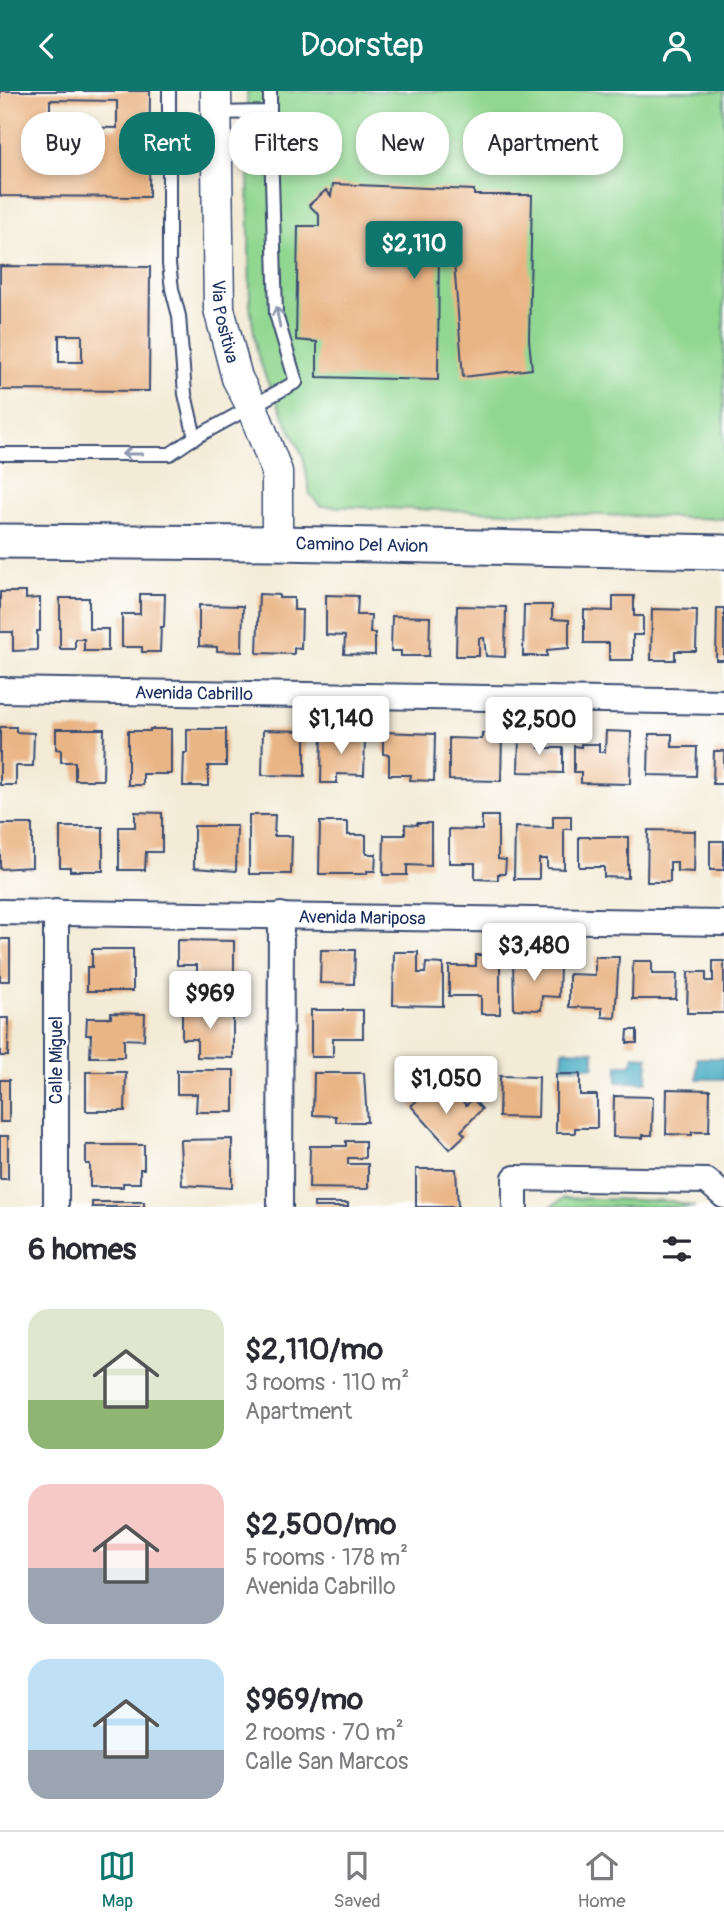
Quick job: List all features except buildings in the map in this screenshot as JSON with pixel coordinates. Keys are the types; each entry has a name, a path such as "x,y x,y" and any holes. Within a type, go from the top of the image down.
{"main road":[{"name":"Camino Del Avion","path":"0,541 277,543 724,552"}],"street":[{"name":"Via Positiva","path":"216,102 219,309 237,378 252,407 276,472 277,543"},
{"name":"Avenida Cabrillo","path":"0,690 724,702"},
{"name":"Avenida Mariposa","path":"0,912 724,923"},
{"name":"Calle Miguel","path":"56,912 56,1207"},
{"path":"281,1207 282,915"},
{"path":"515,1207 515,1178 707,1181 724,1196"}],"lane":[{"path":"169,91 169,264 181,329 185,394 195,438"},
{"path":"216,102 271,112 271,91"},
{"path":"0,454 170,454 296,382 276,314 273,175"}],"green space":[{"path":"247,91 724,91 724,519 320,506 310,494 303,456 268,383 257,353 250,306 248,175 342,175 342,112 247,112"},
{"path":"564,1198 671,1201 695,1207 550,1207"}],"water":[{"path":"563,1050 594,1051 594,1067 562,1067"},
{"path":"634,1056 648,1057 647,1082 617,1082 618,1065 631,1065"},
{"path":"697,1058 724,1058 724,1079 697,1079"}]}
